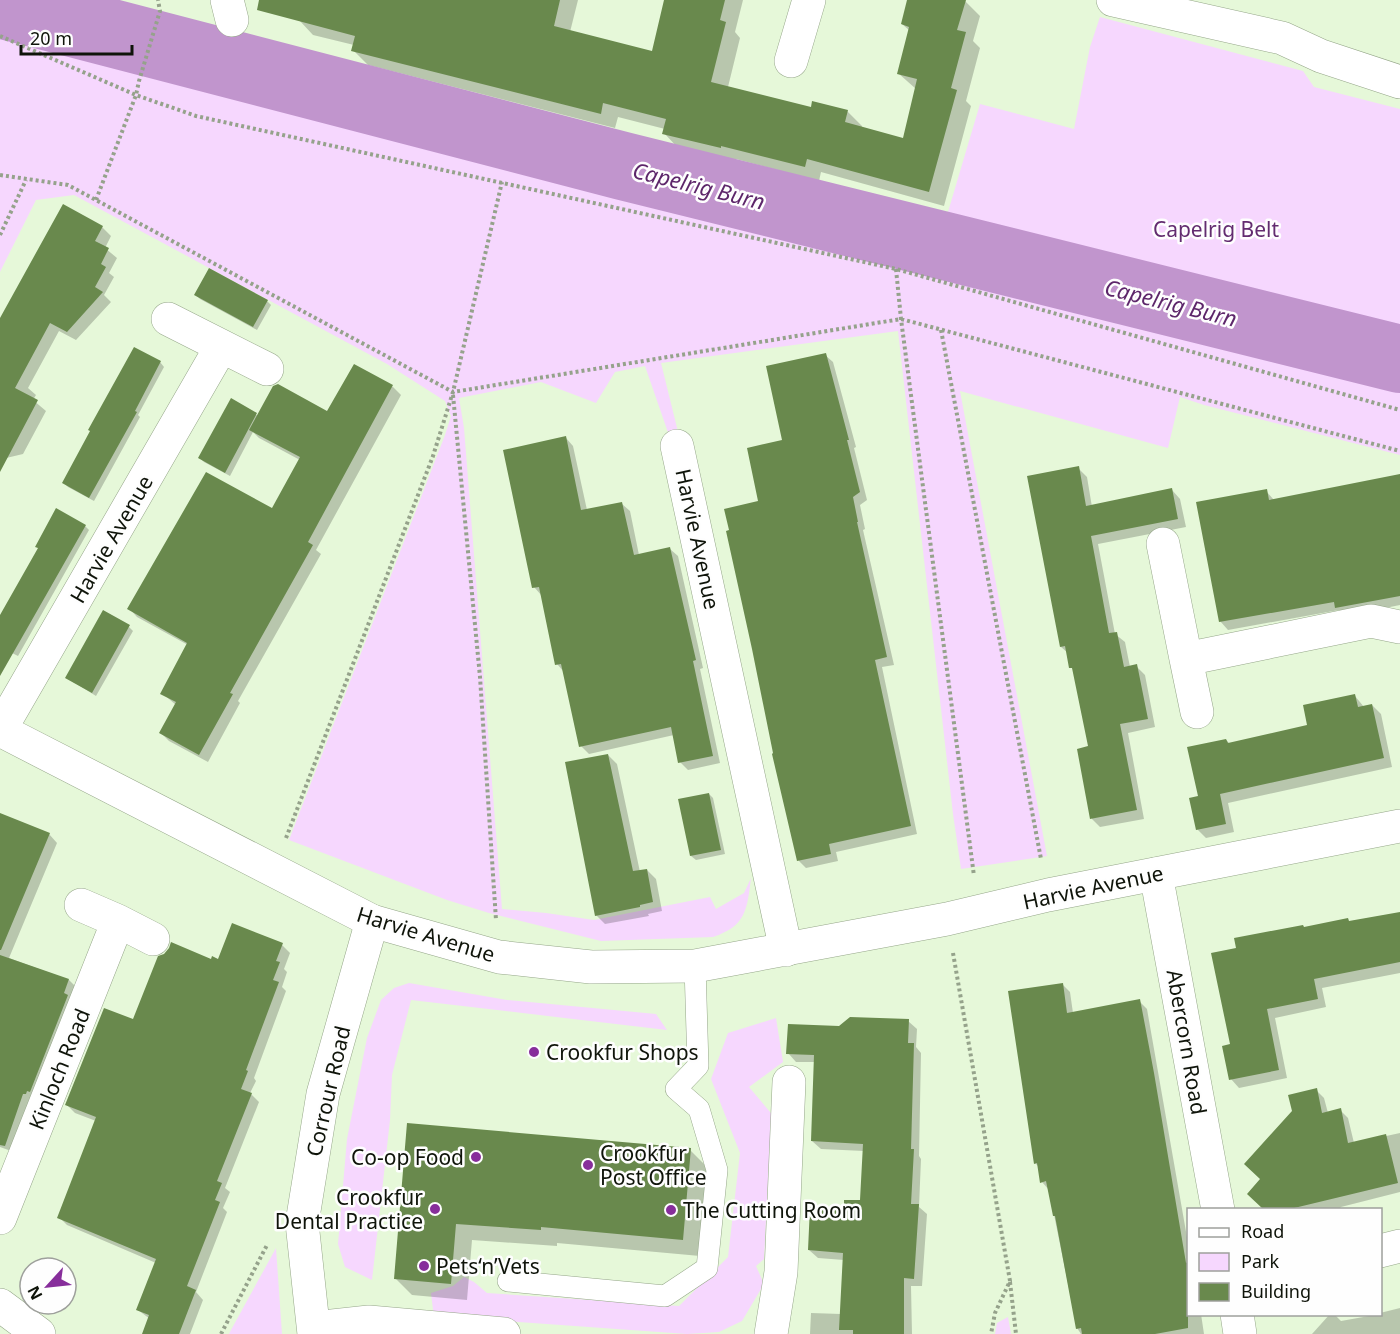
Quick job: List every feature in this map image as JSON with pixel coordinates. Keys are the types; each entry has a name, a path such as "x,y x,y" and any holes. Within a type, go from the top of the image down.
{"street":[{"path":"791,61 808,0"},
{"path":"1113,0 1282,38 1321,56 1400,82"},
{"path":"168,319 267,369"},
{"name":"Harvie Avenue","path":"221,347 0,730 272,872 372,921 499,957 591,967 695,966 979,913 1047,896 1400,826"},
{"name":"Harvie Avenue","path":"677,446 786,950"},
{"path":"1163,544 1197,712"},
{"path":"1186,659 1371,621 1400,627"},
{"name":"Abercorn Road","path":"1156,874 1218,1208"},
{"path":"81,905 153,939"},
{"name":"Kinloch Road","path":"0,1218 118,921"},
{"name":"Corrour Road","path":"314,1331 302,1223 323,1094 372,921"},
{"path":"771,1334 781,1272 789,1082"},
{"path":"1382,1250 1400,1246"},
{"path":"0,1305 39,1334"},
{"path":"1237,1316 1240,1334"},
{"path":"314,1331 369,1322 504,1334"}],"lane":[{"path":"508,1281 665,1296 707,1268 717,1170 699,1109 676,1089 698,1066 695,966"}],"path":[{"path":"96,200 136,94 160,11 158,0"},
{"path":"0,36 136,94 196,116 896,269 1400,410"},
{"path":"0,175 68,185 453,392 901,319 1400,451"},
{"path":"0,235 26,180"},
{"path":"272,872 429,467 453,392 502,182"},
{"path":"896,269 979,913"},
{"path":"941,330 1047,896"},
{"path":"453,392 480,677 499,957"},
{"path":"947,919 1010,1281 1016,1334"},
{"path":"221,1334 276,1229 302,1223"},
{"path":"991,1334 995,1313 1010,1281"}],"green space":[{"name":"Capelrig Belt","path":"0,0 116,0 304,74 416,92 787,191 945,222 980,104 1074,129 1090,47 1100,17 1303,71 1314,87 1400,109 1400,455 1180,397 1168,448 960,391 1047,856 961,869 898,331 661,363 680,440 672,444 645,366 615,372 596,403 541,382 459,398 464,428 502,909 594,920 710,897 716,909 744,893 751,878 743,915 732,928 713,937 601,941 447,900 289,840 445,435 451,416 445,401 387,364 74,195 36,200 0,272"},
{"path":"409,983 507,1000 656,1014 667,1030 411,1000 392,1075 390,1120 372,1280 345,1267 338,1244 347,1139 367,1038 381,1000 394,988"},
{"path":"776,1018 783,1062 749,1087 776,1119 769,1160 764,1259 756,1266 764,1284 742,1321 719,1332 687,1334 464,1318 434,1318 431,1293 453,1286 464,1277 487,1293 679,1306 728,1257 740,1153 711,1079 728,1033"},
{"path":"276,1248 282,1334 229,1334 231,1330"},
{"path":"1008,1317 1011,1334 995,1334 997,1323"}],"building":[{"path":"259,0 560,0 554,26 652,51 664,0 725,0 720,20 726,22 711,82 811,107 812,101 848,110 845,122 903,138 917,79 897,74 909,27 901,24 907,0 966,0 957,30 966,32 951,88 957,90 929,192 807,159 805,167 662,134 666,119 603,103 601,114 351,51 355,36 257,10"},
{"path":"63,204 103,226 95,241 109,248 101,264 106,267 95,287 103,292 67,332 50,323 15,388 38,400 0,472 0,318"},
{"path":"209,268 268,300 253,327 194,295"},
{"path":"134,347 161,361 135,411 137,412 89,498 62,483 90,431 88,430"},
{"path":"826,353 860,492 853,497 857,522 887,657 875,660 911,826 829,844 831,854 797,861 772,754 726,531 729,530 724,509 758,501 747,448 782,440 766,366"},
{"path":"354,364 393,385 308,542 313,545 230,693 233,694 199,755 159,733 176,702 160,694 187,643 127,609 206,472 272,508 300,457 249,430 273,386 278,384 327,411"},
{"path":"231,398 257,413 225,473 198,458"},
{"path":"566,436 581,510 622,502 634,555 670,547 696,660 693,661 713,756 678,763 671,727 579,747 561,664 555,665 539,587 532,588 503,450"},
{"path":"1079,466 1086,506 1172,488 1178,519 1091,536 1109,633 1117,632 1124,667 1137,664 1148,719 1120,724 1137,810 1090,819 1077,749 1088,746 1072,668 1069,668 1065,646 1060,647 1027,476"},
{"path":"1400,474 1400,596 1335,608 1334,602 1219,622 1196,502 1267,489 1269,500"},
{"path":"56,508 86,525 0,676 0,615 38,548 35,547"},
{"path":"103,610 130,625 92,693 65,678"},
{"path":"1355,694 1358,707 1372,704 1384,758 1220,794 1226,824 1196,830 1189,798 1198,796 1187,747 1226,739 1228,743 1307,725 1303,705"},
{"path":"608,754 633,871 647,869 653,902 640,905 640,907 595,916 565,762"},
{"path":"709,793 721,850 690,856 678,799"},
{"path":"0,813 50,833 1,950 0,950"},
{"path":"1400,912 1400,962 1314,979 1318,999 1267,1009 1279,1070 1229,1080 1222,1046 1230,1044 1211,953 1236,948 1234,938 1303,925 1304,927 1348,918 1349,921"},
{"path":"232,923 283,943 276,961 280,962 273,980 279,982 246,1070 248,1071 241,1089 252,1093 217,1181 222,1183 215,1200 220,1202 187,1286 196,1290 179,1334 142,1334 149,1315 136,1310 156,1259 57,1218 96,1117 65,1105 104,1008 133,1019 158,956 164,954 171,942 211,959 212,956 218,959"},
{"path":"0,955 69,979 64,993 68,995 30,1092 23,1094 5,1146 0,1145"},
{"path":"1063,983 1067,1013 1140,999 1187,1262 1188,1328 1155,1334 1082,1334 1081,1328 1076,1329 1055,1216 1053,1216 1046,1181 1040,1183 1037,1163 1034,1164 1008,991"},
{"path":"850,1017 909,1019 908,1043 914,1043 911,1149 914,1149 911,1204 919,1204 914,1279 904,1278 904,1334 853,1334 853,1330 839,1330 843,1253 808,1250 810,1207 844,1209 844,1200 860,1200 863,1144 811,1141 814,1055 786,1054 788,1024 839,1026"},
{"path":"1317,1088 1322,1113 1341,1108 1348,1143 1386,1134 1398,1183 1294,1208 1262,1208 1247,1194 1260,1179 1244,1164 1292,1111 1288,1095"},
{"path":"407,1123 691,1148 683,1240 541,1227 541,1230 456,1224 451,1284 394,1279"}],"waterway":[{"name":"Capelrig Burn","path":"0,4 623,166 1400,359"}],"place":[{"name":"Crookfur Shops","path":"534,1052"},
{"name":"Co-op Food","path":"476,1157"},
{"name":"Crookfur Post Office","path":"588,1165"},
{"name":"Crookfur Dental Practice","path":"435,1209"},
{"name":"The Cutting Room","path":"671,1210"},
{"name":"Pets‘n’Vets","path":"424,1266"}]}
